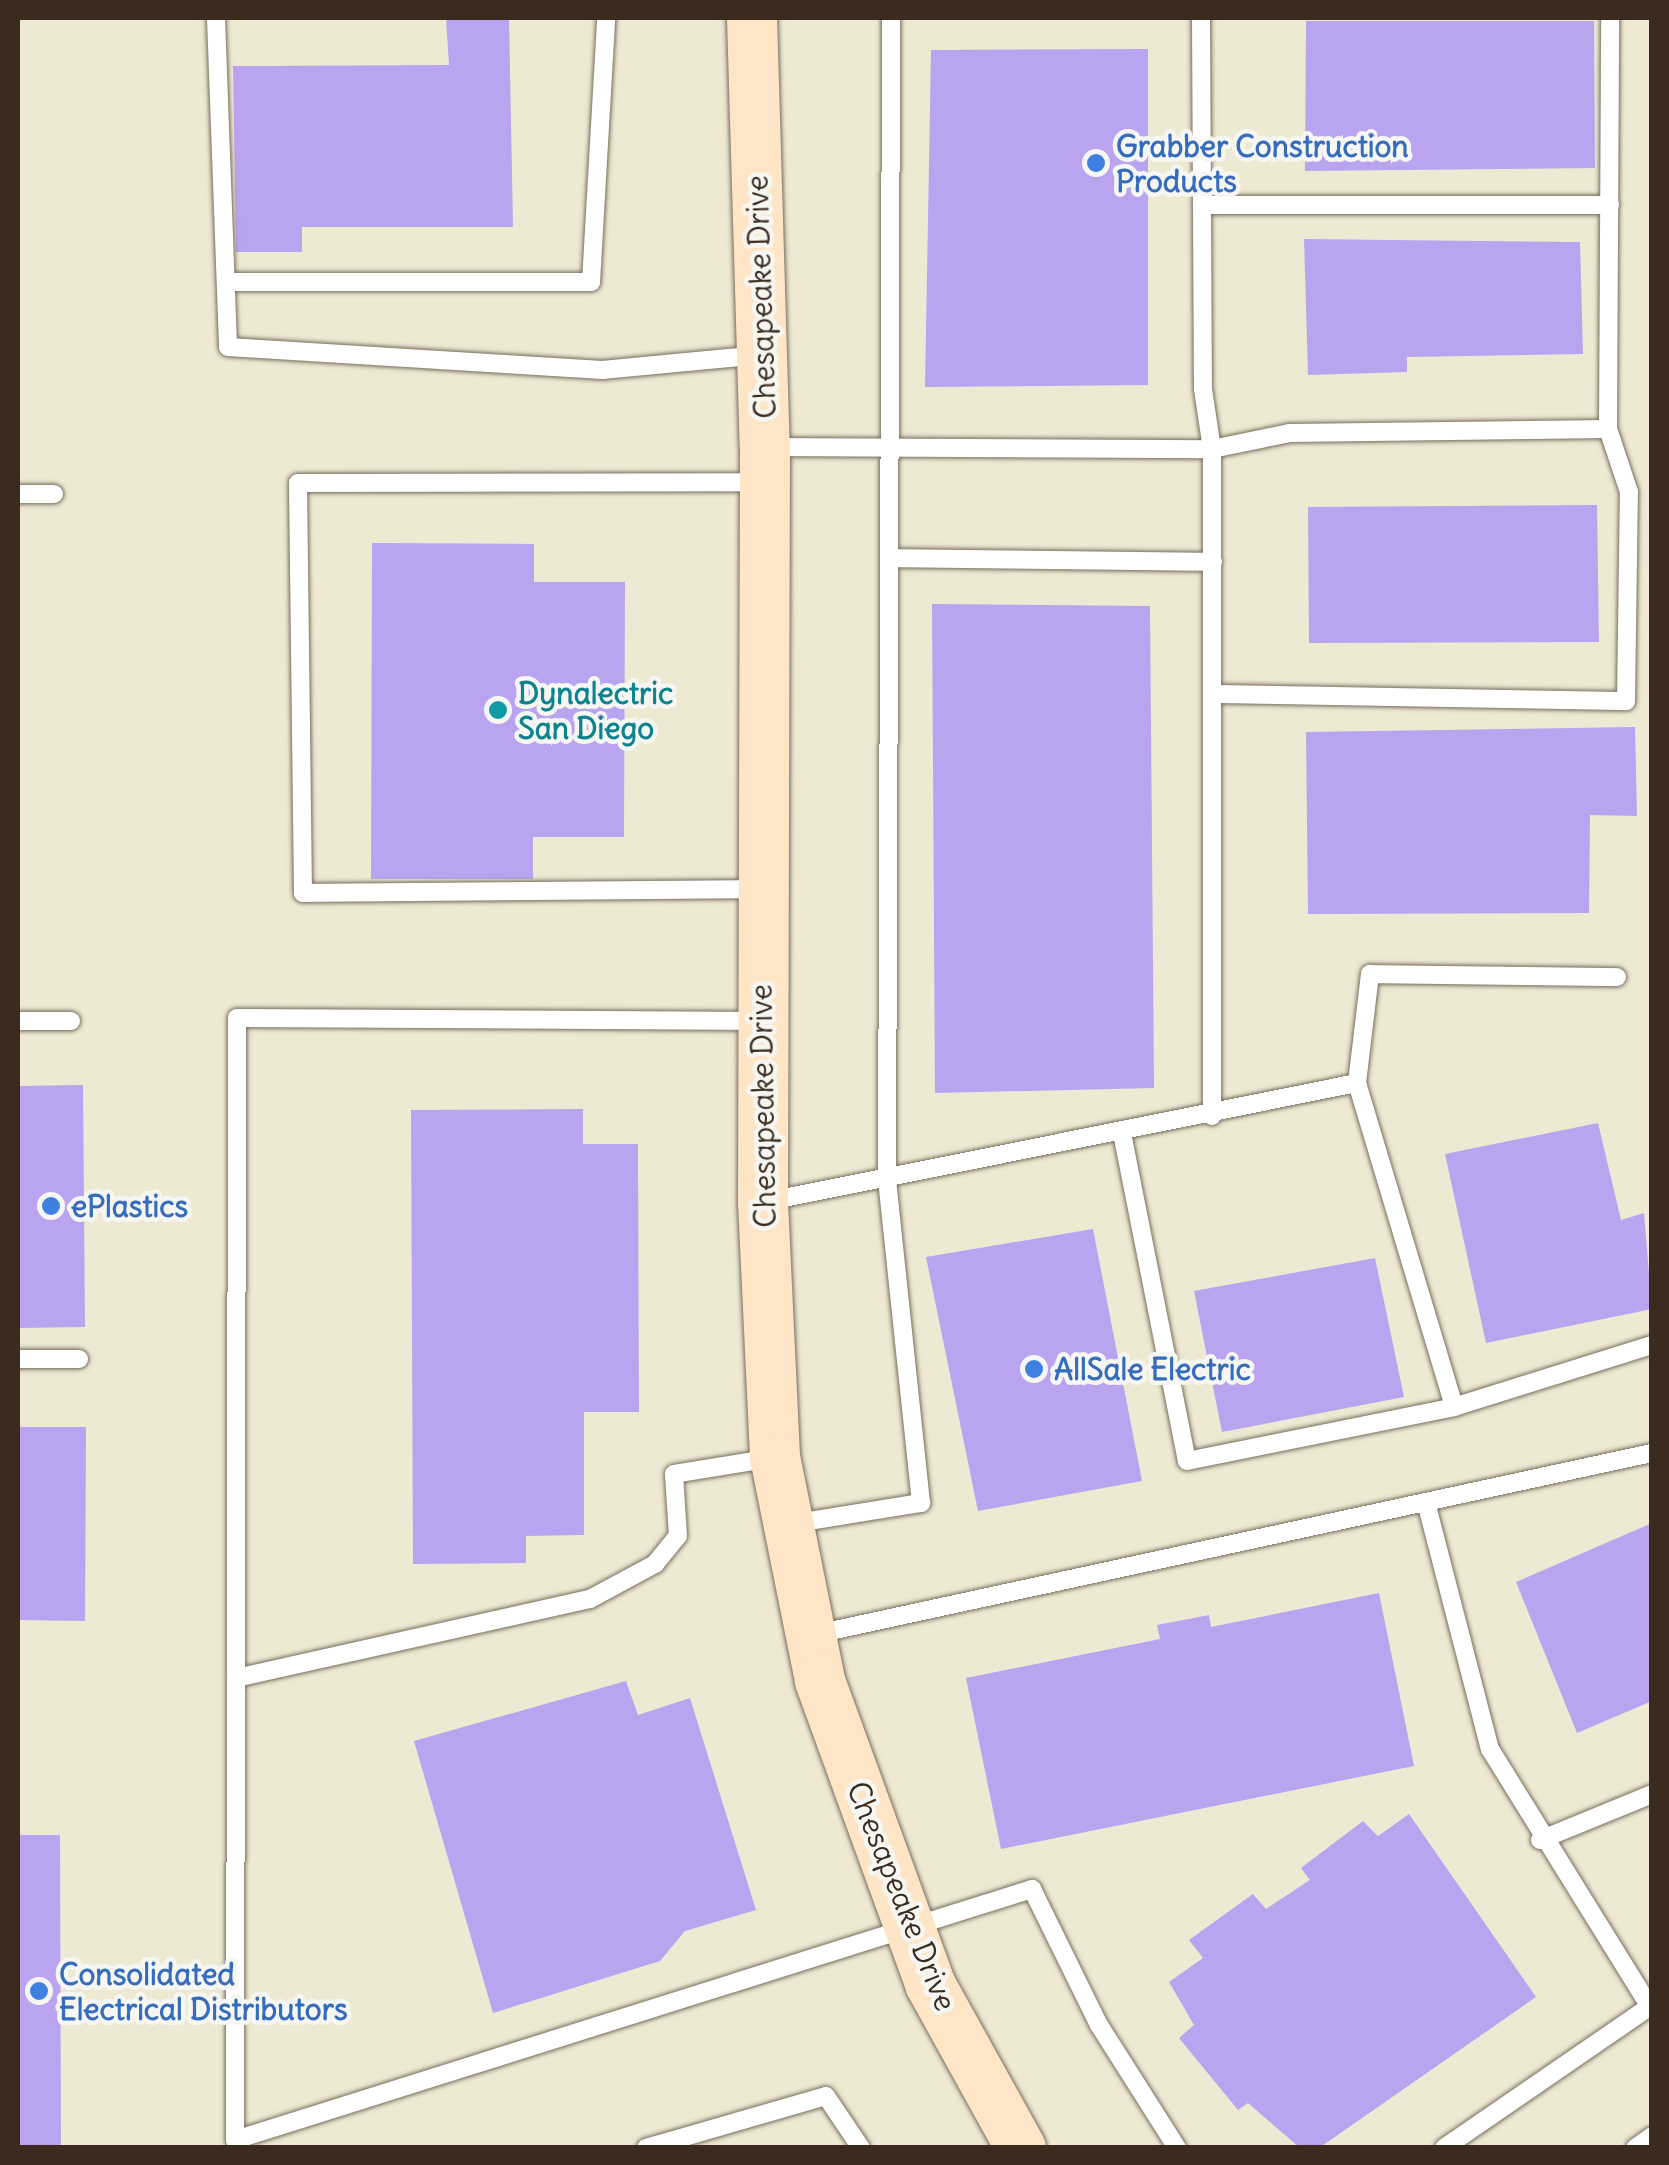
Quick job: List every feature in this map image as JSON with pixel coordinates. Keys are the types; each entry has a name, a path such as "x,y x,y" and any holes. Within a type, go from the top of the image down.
{"street":[{"name":"Chesapeake Drive","path":"752,18 766,464 761,1021 763,1202 774,1458 808,1636 910,1930 1021,2148"}],"lane":[{"path":"216,18 228,346 602,370 764,355"},
{"path":"226,282 592,282 606,18"},
{"path":"784,1526 921,1503 888,1180 890,18"},
{"path":"1200,18 1214,562 1212,1116"},
{"path":"1214,694 1626,701 1628,492 1608,429 1610,18"},
{"path":"1202,205 1610,205"},
{"path":"760,889 303,893 298,484 766,464 890,447 1212,449 1290,433 1608,429"},
{"path":"18,494 54,494"},
{"path":"889,558 1214,562"},
{"path":"1454,1406 1357,1083 1370,974 1617,977"},
{"path":"761,1021 237,1018 235,2140 1032,1889 1099,2025 1178,2148"},
{"path":"18,1021 72,1021"},
{"path":"763,1202 1212,1116 1357,1083"},
{"path":"1122,1133 1187,1461 1454,1406 1652,1345"},
{"path":"18,1359 79,1359"},
{"path":"808,1636 1427,1506 1652,1453"},
{"path":"236,1678 590,1599 655,1564 678,1536 674,1474 774,1458"},
{"path":"1427,1506 1490,1749 1540,1840 1650,2006 1444,2148"},
{"path":"1540,1840 1652,1794"},
{"path":"646,2148 826,2096 861,2148"},
{"path":"1634,2148 1652,2136"}],"building":[{"path":"446,18 509,18 513,227 302,227 302,252 236,252 233,66 449,65"},
{"path":"1306,21 1594,21 1595,168 1305,171"},
{"path":"1148,49 1148,385 925,387 931,50"},
{"path":"1304,239 1580,242 1583,354 1407,357 1407,372 1308,375"},
{"path":"1597,505 1599,642 1309,643 1308,507"},
{"name":"Dynalectric San Diego","path":"372,543 534,544 534,582 625,582 624,837 533,837 533,879 371,879"},
{"path":"932,604 1150,606 1154,1088 935,1093"},
{"path":"1635,727 1637,816 1590,815 1589,913 1308,914 1306,732"},
{"name":"ePlastics","path":"83,1085 85,1327 18,1328 18,1086"},
{"path":"583,1109 583,1144 638,1144 639,1412 584,1412 584,1535 526,1536 526,1563 413,1564 411,1110"},
{"path":"1598,1123 1621,1220 1644,1213 1652,1309 1486,1343 1445,1154"},
{"name":"AllSale Electric","path":"1093,1229 1142,1481 978,1511 926,1257"},
{"path":"1375,1258 1404,1397 1222,1432 1194,1291"},
{"path":"18,1427 86,1427 85,1621 18,1620"},
{"path":"1652,1523 1652,1701 1577,1733 1516,1582"},
{"path":"1379,1593 1414,1766 1001,1849 966,1678 1160,1639 1157,1625 1209,1615 1211,1627"},
{"path":"626,1681 638,1715 690,1698 756,1910 685,1931 660,1961 493,2013 414,1741"},
{"path":"1409,1814 1536,1997 1319,2148 1300,2148 1248,2103 1238,2110 1179,2038 1194,2025 1169,1982 1203,1958 1189,1940 1253,1894 1266,1909 1310,1880 1301,1868 1363,1821 1378,1836"},
{"name":"Consolidated Electrical Distributors","path":"18,1835 60,1835 61,2148 18,2148"}],"place":[{"name":"Grabber Construction Products","path":"1096,163"},
{"name":"Dynalectric San Diego","path":"498,710"},
{"name":"ePlastics","path":"51,1206"},
{"name":"AllSale Electric","path":"1034,1369"},
{"name":"Consolidated Electrical Distributors","path":"39,1991"}]}
